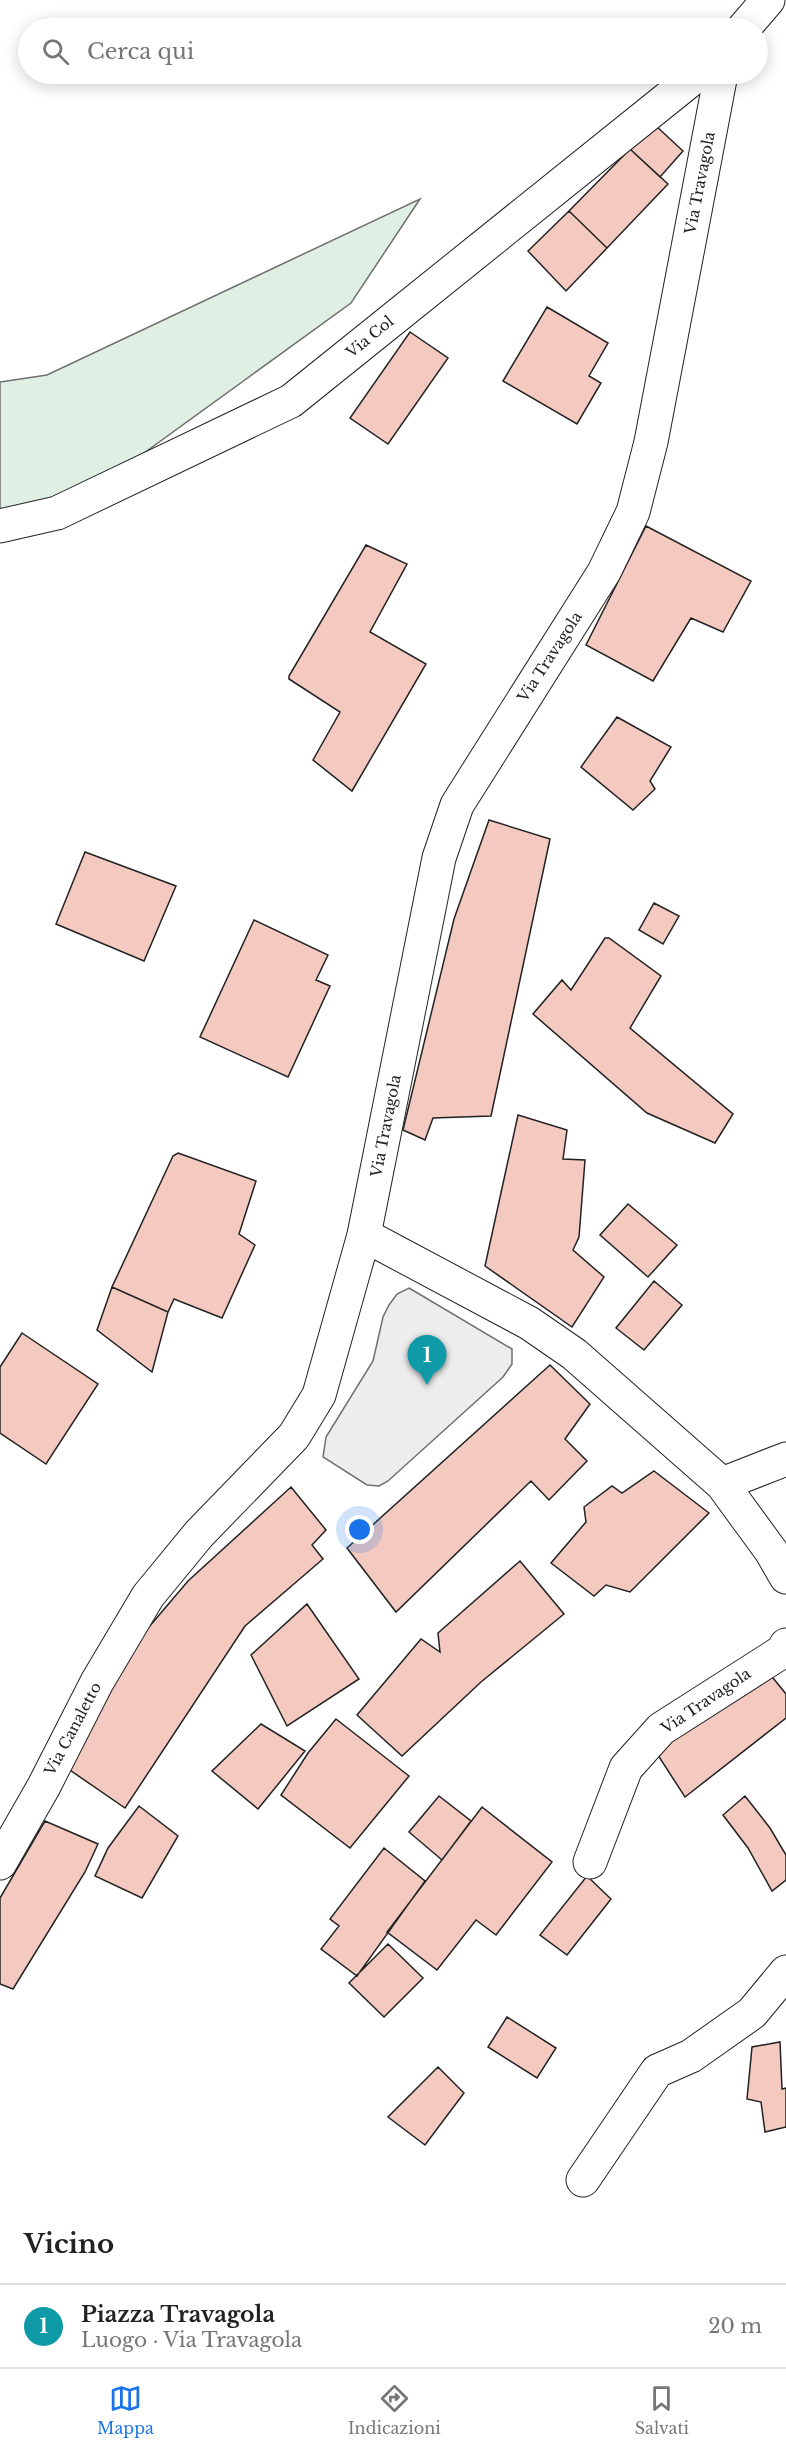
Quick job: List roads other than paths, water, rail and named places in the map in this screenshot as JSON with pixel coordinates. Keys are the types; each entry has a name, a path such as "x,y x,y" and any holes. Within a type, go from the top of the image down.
{"street":[{"path":"753,18 768,0"},
{"name":"Via Col","path":"0,526 57,513 291,401 686,84"},
{"name":"Via Travagola","path":"148,1596 199,1534 294,1436 319,1395 364,1235 439,858 458,805 604,572 633,512 651,442 719,84"},
{"path":"364,1235 529,1323 574,1354 722,1484 771,1551 786,1577"},
{"path":"722,1484 786,1459"},
{"name":"Via Canaletto","path":"0,1863 44,1786 97,1682 148,1596"},
{"name":"Via Travagola","path":"590,1862 626,1768 661,1729 783,1651 786,1645"},
{"path":"584,2180 657,2071 692,2056 752,2013 786,1972"}],"place":[{"name":"Piazza Travagola","path":"427,1385"}]}
